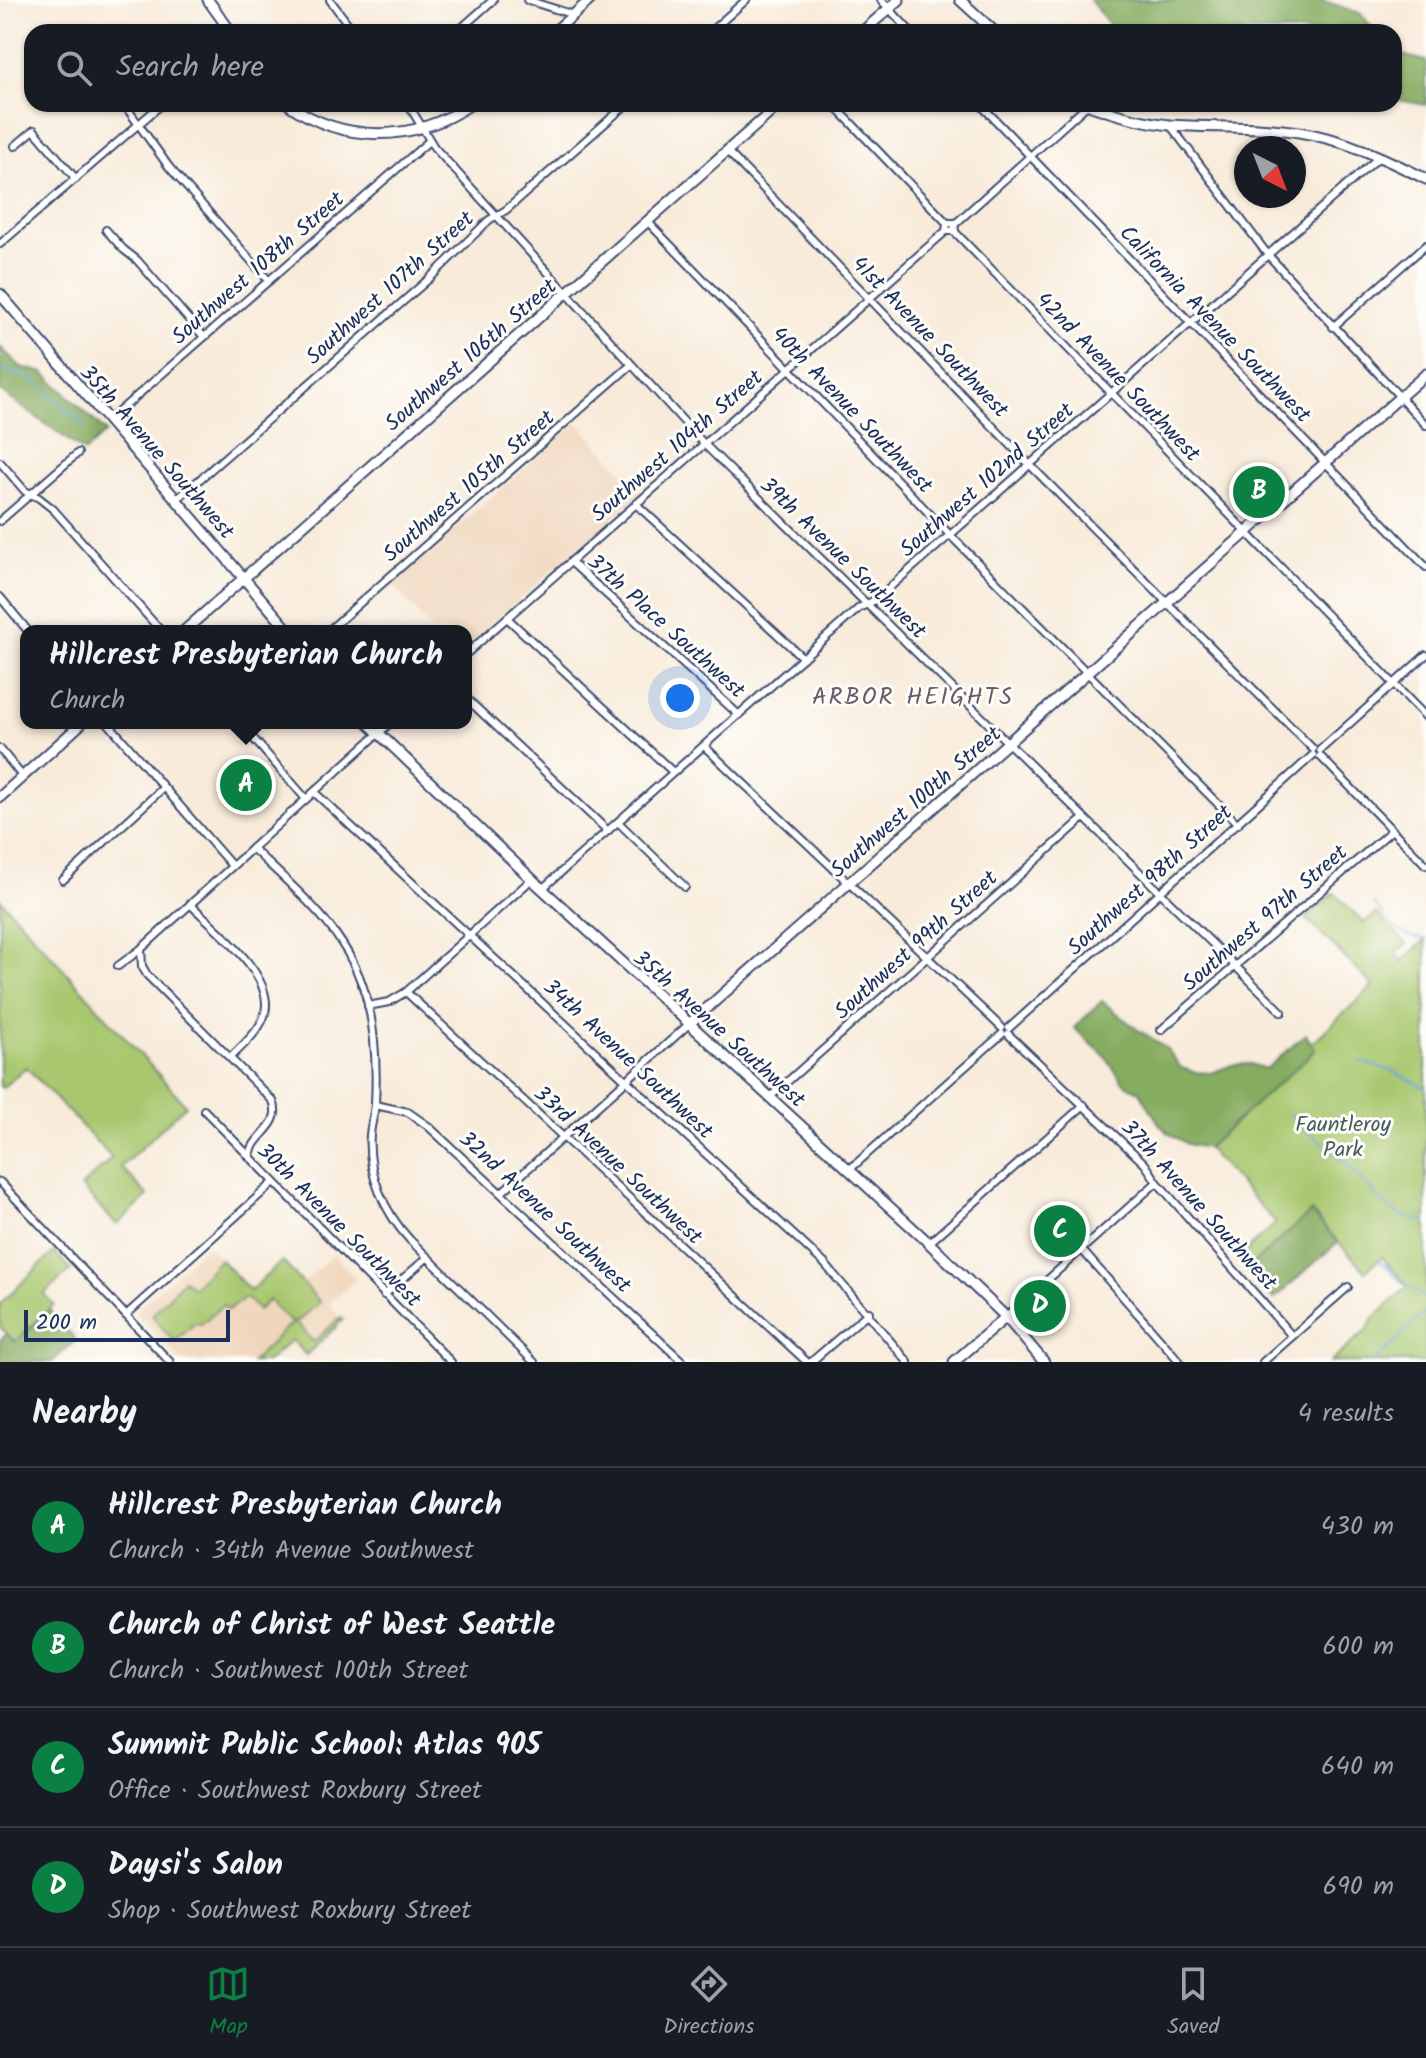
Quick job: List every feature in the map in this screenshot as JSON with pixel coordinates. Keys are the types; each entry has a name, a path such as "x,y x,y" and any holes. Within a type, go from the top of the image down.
{"street":[{"path":"208,0 225,24"},
{"path":"330,0 348,24"},
{"path":"466,24 493,0"},
{"path":"527,0 574,15"},
{"path":"563,24 590,0"},
{"path":"719,24 746,0"},
{"path":"881,0 903,24"},
{"path":"871,24 899,0"},
{"path":"960,0 986,24"},
{"path":"129,112 169,167 269,281"},
{"path":"0,244 153,112"},
{"path":"300,112 313,120 343,130 395,133 424,128 455,112"},
{"name":"39th Avenue Southwest","path":"413,112 429,141 705,445 1282,1012"},
{"name":"Southwest 107th Street","path":"176,500 430,278 456,250 618,112"},
{"name":"Southwest 106th Street","path":"191,625 771,112"},
{"name":"42nd Avenue Southwest","path":"841,112 1426,717"},
{"name":"California Avenue Southwest","path":"988,112 1426,567"},
{"name":"Southwest 104th Street","path":"472,649 1079,112"},
{"path":"1111,112 1170,125 1300,132 1321,136 1379,156 1426,179"},
{"path":"1170,125 1268,255 1426,425"},
{"path":"15,146 34,130 76,179"},
{"name":"Southwest 108th Street","path":"108,421 429,141"},
{"name":"41st Avenue Southwest","path":"727,151 1030,465 1426,865"},
{"name":"Southwest 102nd Street","path":"542,889 859,608 875,600 950,535 1379,156"},
{"name":"40th Avenue Southwest","path":"648,222 950,535 1238,824"},
{"path":"106,230 137,260 204,337"},
{"path":"1333,327 1426,245"},
{"name":"35th Avenue Southwest","path":"0,294 284,625"},
{"name":"Southwest 105th Street","path":"335,625 631,365"},
{"name":"Southwest 100th Street","path":"501,1193 1426,374"},
{"path":"0,521 78,453"},
{"path":"0,462 25,491 53,509 156,625"},
{"path":"636,504 803,658"},
{"name":"37th Place Southwest","path":"571,562 739,715"},
{"path":"0,597 23,625"},
{"path":"507,618 673,772"},
{"name":"Southwest 98th Street","path":"849,1170 1426,655"},
{"path":"472,704 608,831"},
{"path":"0,797 75,729"},
{"path":"113,729 232,866"},
{"path":"245,729 306,799"},
{"name":"35th Avenue Southwest","path":"373,729 542,889 929,1243 1006,1317 1044,1362"},
{"path":"118,966 141,949 383,729"},
{"name":"37th Avenue Southwest","path":"704,746 1145,1164 1157,1182 1292,1336"},
{"path":"0,749 23,777"},
{"path":"63,880 163,788"},
{"name":"34th Avenue Southwest","path":"314,792 824,1263 869,1312 908,1362"},
{"name":"Southwest 99th Street","path":"770,1097 1084,818"},
{"path":"618,822 685,887"},
{"name":"Southwest 97th Street","path":"1161,1030 1392,830"},
{"path":"252,848 330,924 356,967 368,1006 374,1056 375,1105 370,1132 370,1160 380,1193 393,1219 534,1362"},
{"path":"368,1006 389,1002 406,992 532,879"},
{"path":"190,904 257,973 266,1002 263,1020 231,1057"},
{"path":"141,949 142,966 147,975 269,1096 276,1108 273,1122 250,1149 250,1159"},
{"name":"33rd Avenue Southwest","path":"406,992 809,1362"},
{"name":"32nd Avenue Southwest","path":"375,1105 408,1112 416,1117 683,1362"},
{"path":"929,1243 1084,1105"},
{"name":"30th Avenue Southwest","path":"204,1110 451,1362"},
{"path":"0,1182 170,1362"},
{"path":"954,1362 1157,1182"},
{"path":"126,1315 273,1183"},
{"path":"1082,1250 1180,1362"},
{"path":"384,1295 428,1257"},
{"path":"1263,1362 1348,1287"},
{"path":"809,1362 869,1312"}],"shaded area":[{"path":"577,422 642,493 472,642 472,625 428,625 392,584"},
{"path":"207,1245 250,1290 282,1261 303,1283 334,1254 356,1279 329,1304 343,1320 306,1355 291,1340 267,1362 182,1362 135,1312"}],"green space":[{"path":"1090,0 1321,0 1360,13 1369,24 1109,24"},
{"path":"1402,55 1426,61 1426,105 1402,100"},
{"path":"0,347 21,367 44,373 106,432 85,452 0,391"},
{"name":"Fauntleroy Park","path":"1334,893 1364,923 1376,913 1407,944 1396,954 1402,961 1426,939 1426,1362 1331,1362 1367,1330 1373,1319 1408,1286 1382,1257 1365,1271 1311,1212 1247,1269 1238,1258 1276,1223 1207,1148 1315,1050 1311,1044 1373,986 1306,918"},
{"path":"0,899 186,1105 121,1167 148,1196 117,1225 81,1187 112,1158 26,1067 2,1088 0,1086"},
{"path":"1102,1001 1168,1050 1181,1068 1194,1072 1211,1073 1232,1065 1250,1064 1266,1069 1306,1034 1315,1050 1207,1148 1187,1144 1160,1125 1140,1092 1123,1082 1105,1056 1074,1028"},
{"path":"1311,1212 1338,1242 1274,1299 1247,1269"},
{"path":"54,1252 71,1270 44,1294 54,1305 15,1342 0,1327 0,1304"},
{"path":"220,1259 250,1291 282,1261 320,1302 299,1320 290,1322 269,1300 258,1310 246,1297 228,1310 223,1305 201,1324 195,1323 174,1342 152,1315 184,1280 193,1288"},
{"path":"49,1310 76,1340 52,1362 0,1362 0,1340 7,1334 15,1342"},
{"path":"341,1317 343,1320 306,1355 291,1340 267,1362 252,1362 289,1325 297,1323 313,1342"}],"waterway":[{"path":"0,368 35,380 87,428"},
{"path":"1374,903 1396,928 1409,936 1426,939"},
{"path":"1361,1062 1390,1070 1426,1088"},
{"path":"1289,1114 1351,1168 1383,1203 1402,1216 1426,1221"},
{"path":"1379,1261 1426,1300"},
{"path":"1373,1362 1426,1312"}],"place":[{"name":"Church of Christ of West Seattle","path":"1259,492"},
{"name":"Hillcrest Presbyterian Church","path":"246,785"},
{"name":"Summit Public School: Atlas 905","path":"1060,1231"},
{"name":"Daysi's Salon","path":"1040,1306"}],"district":[{"name":"ARBOR HEIGHTS","path":"913,696"}]}
